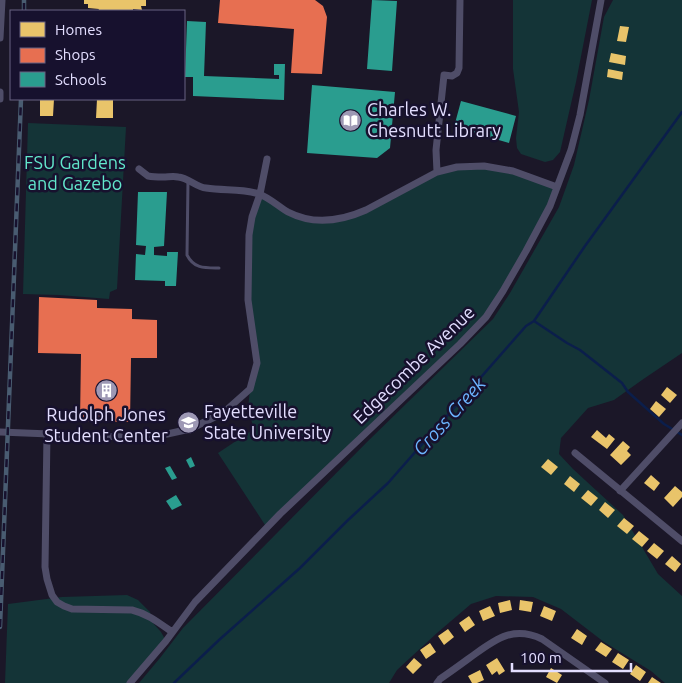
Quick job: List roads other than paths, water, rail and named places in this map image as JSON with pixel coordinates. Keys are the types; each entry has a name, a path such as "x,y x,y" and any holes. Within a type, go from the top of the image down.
{"street":[{"path":"0,38 2,0"},
{"path":"438,172 436,150 444,75 452,76 457,73 458,68 460,0"},
{"name":"Edgecombe Avenue","path":"130,683 166,641 194,602 280,514 460,344 486,317 503,292 550,206 571,150 580,115 601,0"},
{"path":"0,92 0,99"},
{"path":"0,432 149,438 190,429 223,413 250,389 257,363 248,300 249,244 252,217 260,194 268,159"},
{"path":"139,169 148,176 178,176 199,187 245,190 260,194 290,213 305,218 331,220 366,210 438,172 457,168 474,166 494,167 513,171 557,187"},
{"path":"620,491 682,423"},
{"path":"47,434 45,567 46,579 52,595 58,602 72,609 132,610 140,612 172,632"},
{"path":"575,453 682,541"},
{"path":"437,683 495,639 511,634 532,635 542,639 605,683"}],"lane":[{"path":"188,180 187,254 196,266 219,268"}],"waterway":[{"name":"Cross Creek","path":"174,683 300,568 388,483 526,326 534,321 585,246 682,112"},
{"path":"534,321 580,350 622,383 628,392 664,424 682,435"}],"railway":[{"path":"24,0 24,10"},
{"path":"0,627 21,100"}],"place":[{"name":"Charles W. Chesnutt Library","path":"351,120"},
{"name":"Rudolph Jones Student Center","path":"106,390"},
{"name":"Fayetteville State University","path":"188,422"}],"park label":[{"name":"FSU Gardens and Gazebo","path":"75,173"}]}
